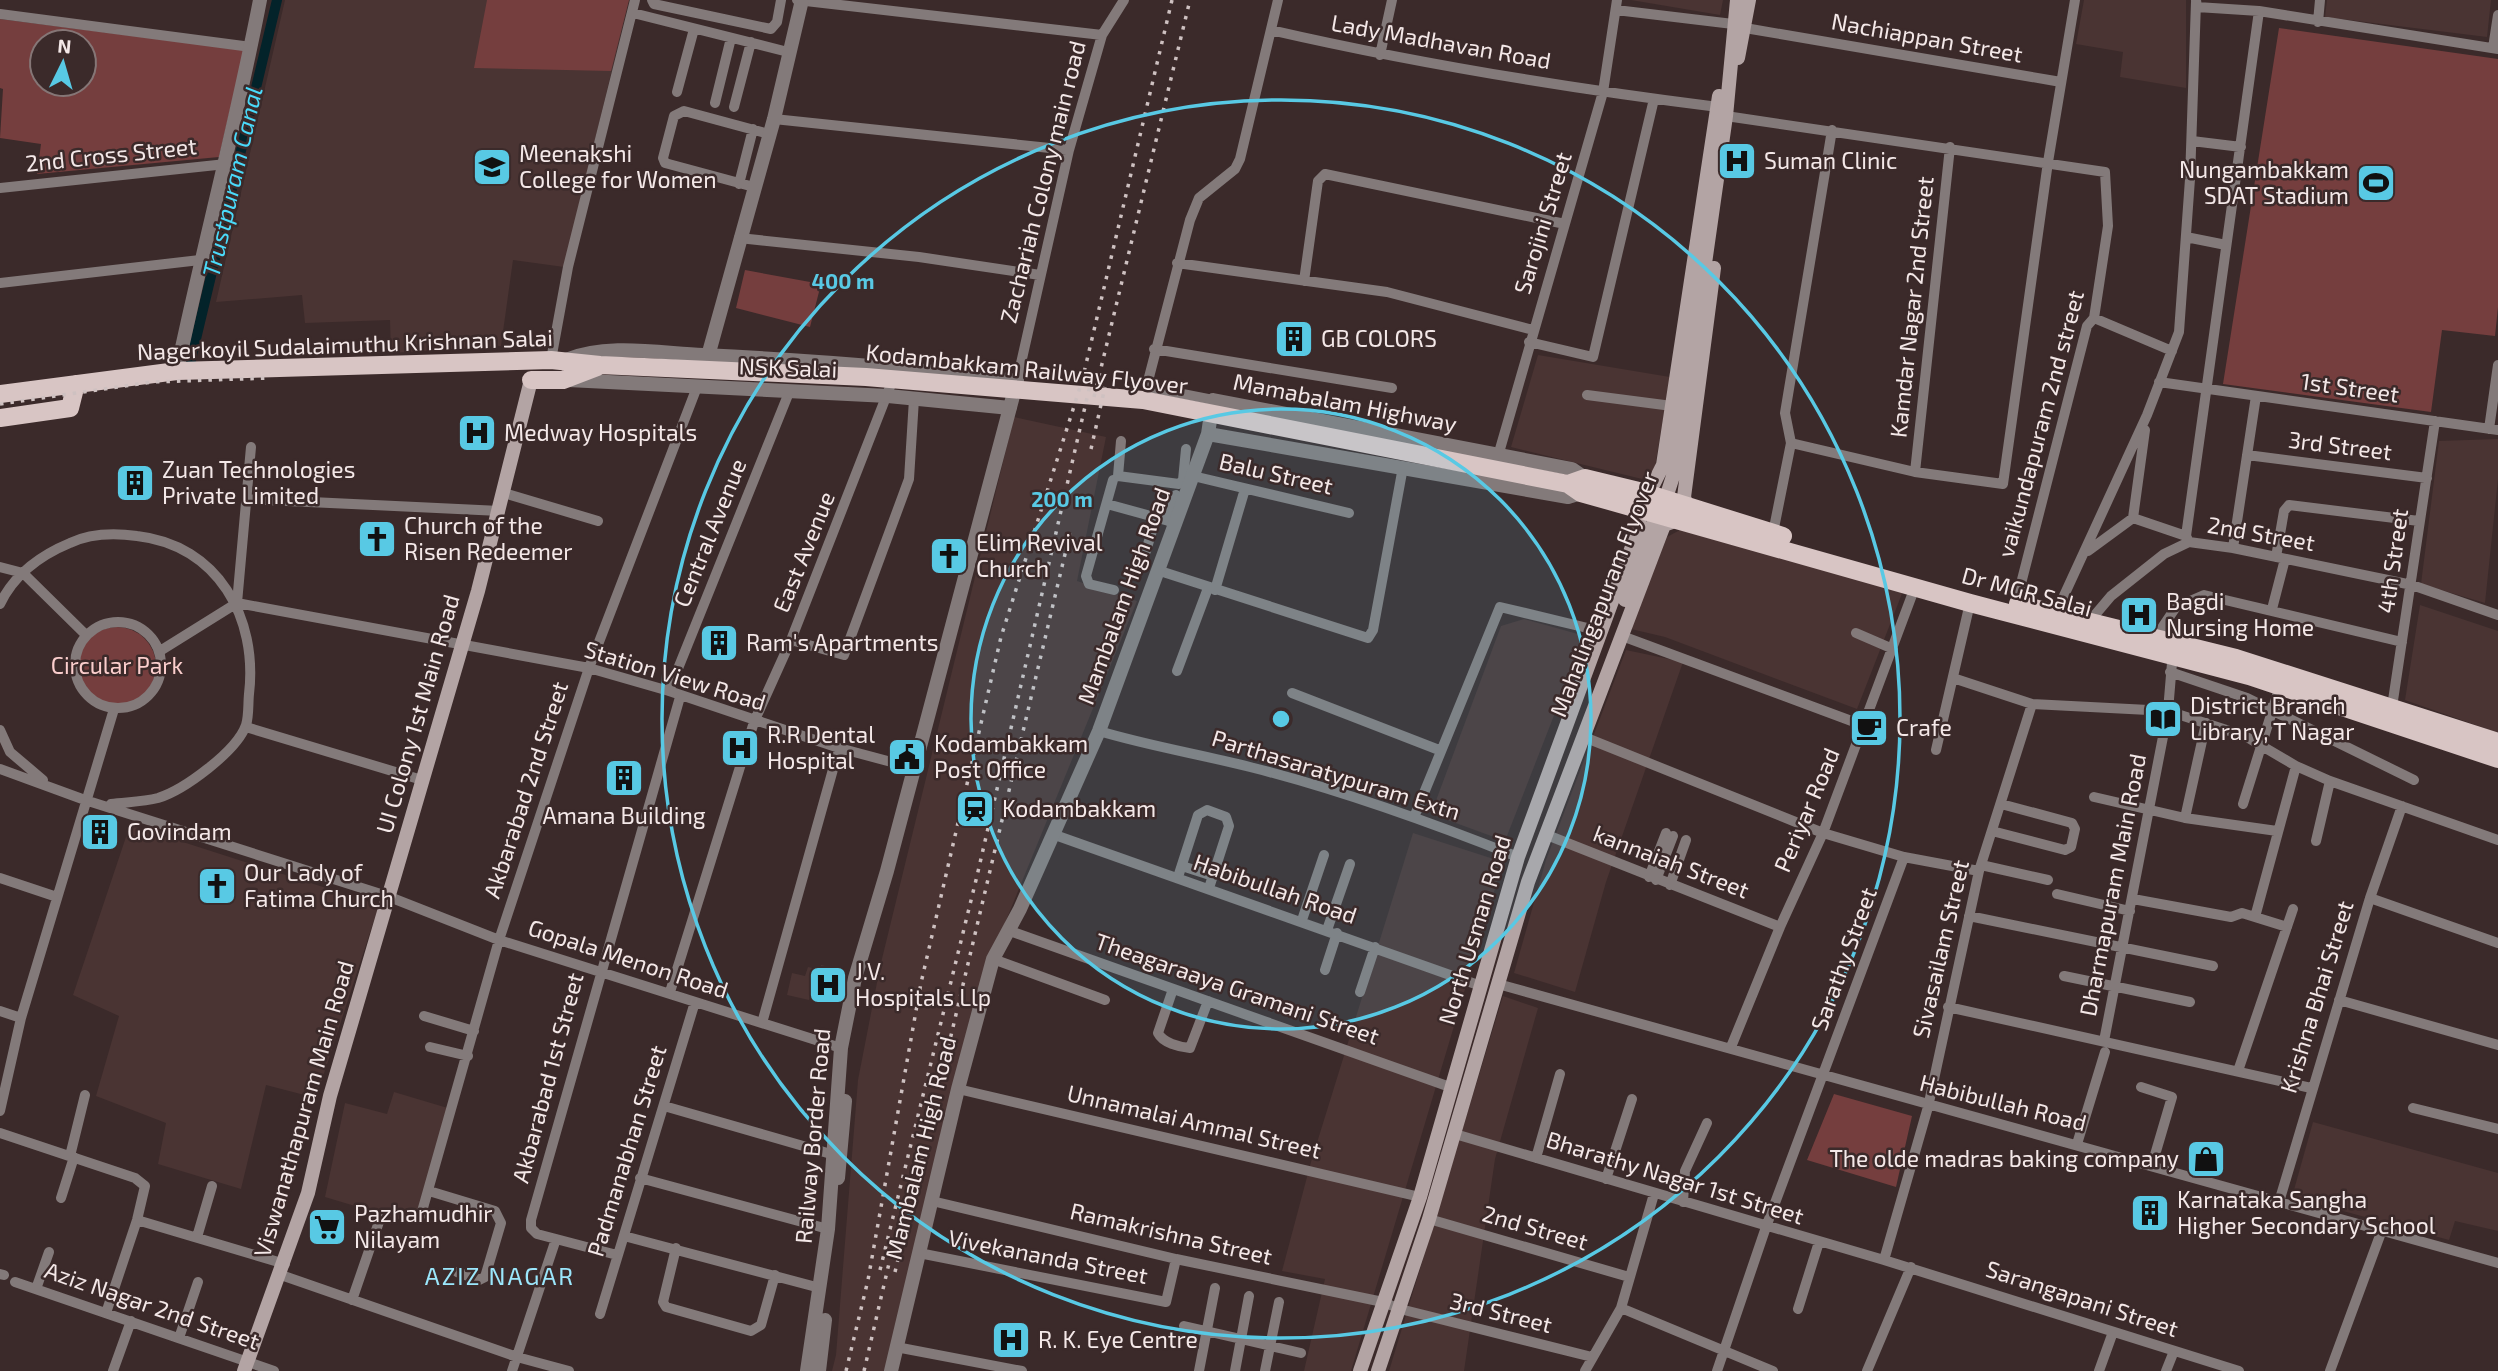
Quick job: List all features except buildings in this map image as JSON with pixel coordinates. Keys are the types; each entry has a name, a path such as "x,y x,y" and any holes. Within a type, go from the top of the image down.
{"main road":[{"path":"1737,0 1739,26"},
{"path":"1643,492 1654,483 1663,465 1723,110 1739,26 1749,0"},
{"name":"Mahalingapuram Flyover","path":"1539,829 1649,531 1661,513 1676,467 1718,167 1723,110"},
{"path":"1683,513 1724,187 1718,167"},
{"name":"Kodambakkam Railway Flyover","path":"559,360 605,366 866,377 1152,401 1575,485"},
{"name":"Nagerkoyil Sudalaimuthu Krishnan Salai","path":"0,394 177,371 559,360"},
{"name":"Kodambakkam Railway Flyover","path":"563,380 605,366"},
{"path":"531,380 563,380"},
{"name":"UI Colony 1st Main Road","path":"387,896 500,511 531,380"},
{"path":"0,418 70,408 76,384"},
{"name":"Dr MGR Salai","path":"1575,485 1643,492 1683,513 1915,587 2280,686 2498,759"},
{"name":"Dr MGR Salai","path":"1575,485 1632,508 1683,513 1773,533 1918,579 2155,638 2173,656 2392,707 2498,742"},
{"name":"North Usman Road","path":"1378,1371 1455,1134 1528,882 1539,829 1601,631 1640,525 1639,516 1632,508"},
{"name":"North Usman Road","path":"1360,1371 1420,1197 1518,857 1539,829 1584,737 1664,524 1683,513"},
{"path":"1631,549 1652,556"},
{"name":"Viswanathapuram Main Road","path":"246,1366 283,1270 308,1193 330,1096 387,896"}],"street":[{"path":"177,371 200,260 226,164 260,0"},
{"path":"635,0 568,267 559,360 587,352 708,356 897,366 1017,381"},
{"path":"652,0 654,4 682,5 771,29 777,22 781,0"},
{"path":"708,356 772,127 801,0 1102,35"},
{"name":"Zachariah Colony main road","path":"1017,381 1069,150 1102,35 1124,0"},
{"path":"1213,400 1148,386 1154,349 1177,263 1199,198 1235,169 1240,159 1278,0"},
{"path":"1380,55 1392,0"},
{"path":"1791,443 1915,472 2003,484 2048,162 2075,0"},
{"path":"2318,22 2320,0"},
{"path":"2196,1 2197,6 2259,11 2496,49 2498,15"},
{"path":"2056,613 2147,415 2179,332 2192,141 2196,1"},
{"name":"Nachiappan Street","path":"1617,5 2062,82"},
{"name":"Sarojini Street","path":"1498,456 1603,92 1617,5"},
{"path":"2133,518 2187,539 2205,390 2259,11"},
{"path":"0,13 251,47"},
{"path":"633,13 788,52"},
{"path":"677,92 694,29"},
{"name":"Lady Madhavan Road","path":"1271,30 1380,55 2105,172"},
{"path":"715,103 731,38"},
{"path":"734,107 751,42"},
{"path":"1529,342 1593,358 1654,99"},
{"path":"754,187 665,163 663,158 674,116 684,111 754,130 772,127 1069,150"},
{"path":"739,184 754,130"},
{"path":"1773,533 1791,443 1785,412 1832,130"},
{"path":"2192,141 2241,146"},
{"name":"Kamdar Nagar 2nd Street","path":"1915,472 1950,147"},
{"name":"2nd Cross Street","path":"0,188 226,164"},
{"name":"vaikundapuram 2nd street","path":"2016,603 2087,326 2094,318 2108,226 2105,172"},
{"path":"1304,281 1317,188 1325,174 1565,224"},
{"path":"2186,237 2227,245"},
{"path":"739,238 919,257 1040,275"},
{"path":"0,283 200,260"},
{"path":"1177,263 1387,292 1533,330"},
{"path":"2094,318 2172,351"},
{"path":"1154,349 1392,388"},
{"path":"2494,429 2498,365"},
{"name":"East Avenue","path":"670,992 754,722 791,640 888,396 897,366"},
{"name":"NSK Salai","path":"563,380 888,396 1010,408"},
{"name":"Railway Border Road","path":"807,1371 828,1229 831,1154 841,1048 855,978 868,939 1017,381"},
{"name":"1st Street","path":"2159,382 2494,429"},
{"name":"Akbarabad 2nd Street","path":"421,1214 499,940 589,668 697,387"},
{"name":"Central Avenue","path":"669,691 790,390"},
{"path":"1587,395 1672,406"},
{"path":"2234,548 2256,396"},
{"path":"791,640 844,655 909,479 914,399"},
{"name":"Mamabalam Highway","path":"1208,434 1213,400 1572,469 1575,485"},
{"path":"1263,443 1268,410"},
{"path":"2085,553 2133,518 2147,415"},
{"name":"4th Street","path":"2392,707 2435,421"},
{"path":"1319,453 1323,422"},
{"path":"1208,434 1567,497 1575,485"},
{"name":"Mambalam High Road","path":"891,1371 958,1088 993,959 1010,931 1055,835 1099,731 1160,571 1172,522 1192,467 1208,434"},
{"path":"1121,441 1117,473 1120,477 1179,485 1192,467 1186,449"},
{"path":"237,603 251,447"},
{"name":"3rd Street","path":"2247,455 2427,478"},
{"name":"Balu Street","path":"1192,467 1245,489 1349,513"},
{"path":"1160,571 1368,638 1373,630 1403,467"},
{"path":"1113,480 1086,576 1089,583 1114,590"},
{"path":"1177,671 1212,589 1245,489"},
{"path":"504,493 598,521"},
{"path":"1107,504 1172,522 1176,495"},
{"path":"246,499 500,511"},
{"path":"2272,609 2281,558 2284,511 2289,505 2419,521"},
{"path":"1146,551 1156,517"},
{"path":"0,604 23,573 50,552 79,539 114,533 152,537 186,552 209,568 237,603 247,632 252,674 246,727 224,753 192,783 157,798 107,804"},
{"name":"2nd Street","path":"2089,622 2111,596 2187,539 2412,585 2498,615"},
{"path":"0,567 23,573 86,635"},
{"name":"Periyar Road","path":"1731,1047 1780,926 1823,833 1915,587"},
{"path":"2155,638 2176,607 2204,595 2402,642"},
{"path":"160,651 237,603 461,647"},
{"path":"1936,750 1970,603"},
{"path":"1415,815 1438,750 1500,607 1601,631"},
{"path":"105,623 131,624 147,632 160,651 162,668 156,688 139,704 114,709 98,705 81,690 74,670 76,650 86,635 105,623"},
{"path":"1856,633 1893,649"},
{"path":"1622,636 1865,726"},
{"name":"Station View Road","path":"461,647 589,668 669,691 754,722 914,768"},
{"path":"2173,656 2247,698 2414,780"},
{"name":"Dharmapuram Main Road","path":"2077,1144 2105,1047 2168,711 2173,656"},
{"path":"1952,678 2032,704 2168,711 2245,736 2296,766 2330,781 2498,840"},
{"path":"2244,804 2280,686"},
{"path":"1292,693 1438,750"},
{"name":"Akbarabad 1st Street","path":"556,1239 537,1234 531,1228 600,971 680,697"},
{"name":"Sivasailam Street","path":"1884,1260 1928,1107 1980,868 2032,704"},
{"path":"0,1111 22,1018 114,709"},
{"path":"2185,818 2206,723"},
{"path":"246,727 422,780"},
{"path":"0,730 10,752 48,785"},
{"name":"Parthasaratypuram Extn","path":"1099,731 1156,748 1251,767 1415,815 1518,857"},
{"path":"1584,737 1823,833 1904,857 2048,880"},
{"path":"762,1023 839,748"},
{"path":"2255,917 2296,766"},
{"name":"Gopala Menon Road","path":"0,769 85,800 107,804 387,896 499,940 841,1048"},
{"path":"2316,841 2330,781"},
{"path":"2094,797 2185,818 2277,831"},
{"path":"1992,831 2065,850 2071,847 2075,829 2072,823 2001,804"},
{"name":"Krishna Bhai Street","path":"2279,1202 2370,898 2402,806"},
{"path":"1178,877 1198,815 1207,810 1226,817 1229,826 1209,888"},
{"name":"kannaiah Street","path":"1539,829 1670,885 1780,926"},
{"path":"1653,878 1669,834"},
{"name":"Habibullah Road","path":"1055,835 1302,920 1481,986"},
{"path":"1670,885 1686,840"},
{"path":"1302,920 1324,855"},
{"name":"Sarathy Street","path":"1717,1371 1766,1227 1904,857"},
{"path":"1325,970 1350,864"},
{"path":"1182,866 1213,876"},
{"path":"0,878 57,897"},
{"path":"2057,894 2130,911"},
{"path":"2370,898 2498,943"},
{"path":"2133,899 2231,917 2242,913 2287,927"},
{"path":"2238,1071 2293,909"},
{"path":"1969,916 2213,966"},
{"name":"Theagaraaya Gramani Street","path":"1010,931 1450,1087"},
{"path":"819,1371 833,1265 846,1072 868,939"},
{"path":"1360,992 1375,947"},
{"path":"993,959 1105,1000"},
{"path":"2064,976 2190,1002"},
{"name":"Habibullah Road","path":"1498,985 1731,1047 1928,1107 2077,1144 2498,1262"},
{"path":"1173,989 1158,1034 1166,1041 1185,1048 1190,1048 1194,1041 1209,1002"},
{"path":"2339,1000 2498,1045"},
{"name":"Padmanabhan Street","path":"600,1314 695,1002"},
{"path":"1948,1007 2105,1047 2238,1071 2311,1088"},
{"path":"0,1012 22,1018"},
{"path":"424,1016 474,1031"},
{"path":"430,1047 468,1056"},
{"path":"1536,1158 1560,1074"},
{"path":"2141,1087 2172,1097 2152,1165"},
{"name":"Unnamalai Ammal Street","path":"958,1088 1420,1197"},
{"path":"61,1198 85,1095"},
{"path":"1606,1180 1632,1099"},
{"path":"664,1106 831,1154"},
{"path":"2413,1108 2498,1129"},
{"path":"1683,1202 1685,1171 1707,1123"},
{"path":"0,1133 72,1156 141,1182 145,1186 145,1195 106,1313"},
{"name":"Bharathy Nagar 1st Street","path":"1455,1134 1884,1260"},
{"path":"640,1178 828,1229"},
{"path":"197,1237 212,1186"},
{"path":"429,1191 495,1211 499,1216 501,1223 485,1278 479,1280 457,1272"},
{"path":"1585,1371 1621,1308 1654,1194"},
{"name":"Ramakrishna Street","path":"932,1201 1176,1259 1383,1302 1400,1309"},
{"path":"352,1300 381,1216"},
{"name":"2nd Street","path":"1429,1219 1629,1278"},
{"path":"137,1220 197,1237 352,1300 517,1357 569,1371"},
{"path":"2330,1371 2382,1230"},
{"path":"624,1236 821,1288"},
{"path":"512,1371 556,1239 617,1255"},
{"path":"1798,1309 1819,1242"},
{"path":"676,1248 663,1302 666,1307 678,1311 757,1330 761,1325 775,1275"},
{"path":"36,1289 48,1252"},
{"name":"Vivekananda Street","path":"919,1252 1166,1302 1176,1259"},
{"path":"1867,1371 1911,1267 1884,1260"},
{"name":"Sarangapani Street","path":"1911,1267 2239,1371"},
{"name":"Aziz Nagar 2nd Street","path":"15,1282 179,1338 246,1366 274,1371"},
{"path":"179,1338 198,1282"},
{"path":"1199,1371 1215,1288"},
{"path":"1235,1371 1249,1296"},
{"path":"1265,1371 1279,1302"},
{"path":"1621,1308 1773,1371"},
{"name":"3rd Street","path":"1400,1309 1592,1357"},
{"path":"113,1371 131,1321"},
{"path":"1184,1326 1301,1353"},
{"path":"2099,1371 2113,1332"},
{"path":"896,1347 1022,1371"},
{"path":"2166,1371 2174,1351"}],"shaded area":[{"path":"285,0 629,0 564,267 513,260 501,346 391,353 390,320 305,323 302,295 216,302"},
{"path":"1631,0 1723,0 1720,15"},
{"path":"2084,0 2186,0 2186,88 2120,77 2123,52 2076,44"},
{"path":"2327,0 2491,0 2487,37 2325,17"},
{"path":"1538,355 1670,377 1654,473 1642,479 1511,447"},
{"path":"1014,417 1106,437 1077,581 1137,601 982,979 887,1371 832,1371 836,1355 858,1080 880,967"},
{"path":"2498,439 2498,479 2485,603 2421,584 2439,441"},
{"path":"1680,530 1903,591 1857,709 1665,637 1631,629 1667,537"},
{"path":"2420,605 2498,631 2498,733 2405,700"},
{"path":"1524,619 1585,636 1505,841 1431,814 1501,626"},
{"path":"1626,650 1683,662 1606,882 1575,992 1514,973 1546,860"},
{"path":"130,825 379,905 316,1098 266,1085 241,1189 158,1164 166,1123 96,1096 119,1016 73,995"},
{"path":"1413,833 1503,862 1351,1371 1304,1371 1325,1279 1282,1271 1311,1162"},
{"name":"J.V. Hospitals Llp","path":"821,965 842,970 834,1004 813,999"},
{"path":"808,967 817,969 809,1000 787,995 792,973 805,976"},
{"path":"1503,996 1538,1008 1495,1159 1464,1371 1389,1371"},
{"path":"394,1092 451,1109 415,1224 325,1197 345,1103 387,1114"},
{"path":"2313,1122 2498,1173 2498,1231 2455,1221 2449,1240 2292,1197"}],"green space":[{"path":"487,0 629,0 611,71 474,68"},
{"path":"0,19 71,28 28,28 28,98 98,98 98,31 244,50 219,157 37,174 41,144 0,138 3,89 0,88"},
{"name":"Nungambakkam SDAT Stadium","path":"2279,28 2498,59 2498,307 2495,336 2442,330 2431,412 2223,384"},
{"path":"745,270 821,284 810,327 736,308"},
{"name":"Circular Park","path":"117,627 132,630 145,638 153,651 156,666 153,681 145,694 132,702 117,705 102,702 89,694 81,681 78,666 81,651 89,638 102,630"},
{"path":"1834,1094 1912,1116 1896,1187 1807,1160"}],"waterway":[{"name":"Trustpuram Canal","path":"190,364 277,0"}],"railway":[{"path":"846,1371 868,1280 921,983 1001,637 1082,381 1172,0"},
{"path":"1094,397 1190,0"},
{"path":"0,404 152,382 269,378"},
{"path":"880,1270 977,876 1090,385"},
{"path":"1091,449 1105,387"},
{"path":"895,1272 1070,533"},
{"path":"864,1371 890,1259"}],"place":[{"name":"Suman Clinic","path":"1737,161"},
{"name":"Meenakshi College for Women","path":"492,167"},
{"name":"Nungambakkam SDAT Stadium","path":"2376,183"},
{"name":"GB COLORS","path":"1294,339"},
{"name":"Medway Hospitals","path":"477,433"},
{"name":"Zuan Technologies Private Limited","path":"135,483"},
{"name":"Church of the Risen Redeemer","path":"377,539"},
{"name":"Elim Revival Church","path":"949,556"},
{"name":"Bagdi Nursing Home","path":"2139,615"},
{"name":"Ram's Apartments","path":"719,643"},
{"name":"District Branch Library, T Nagar","path":"2163,719"},
{"name":"Crafe","path":"1869,728"},
{"name":"R.R Dental Hospital","path":"740,748"},
{"name":"Kodambakkam Post Office","path":"907,757"},
{"name":"Amana Building","path":"624,778"},
{"name":"Kodambakkam","path":"975,809"},
{"name":"Govindam","path":"100,832"},
{"name":"Our Lady of Fatima Church","path":"217,886"},
{"name":"J.V. Hospitals Llp","path":"828,985"},
{"name":"The olde madras baking company","path":"2206,1159"},
{"name":"Karnataka Sangha Higher Secondary School","path":"2150,1213"},
{"name":"Pazhamudhir Nilayam","path":"327,1227"},
{"name":"R. K. Eye Centre","path":"1011,1340"}],"district":[{"name":"AZIZ NAGAR","path":"500,1277"}]}
